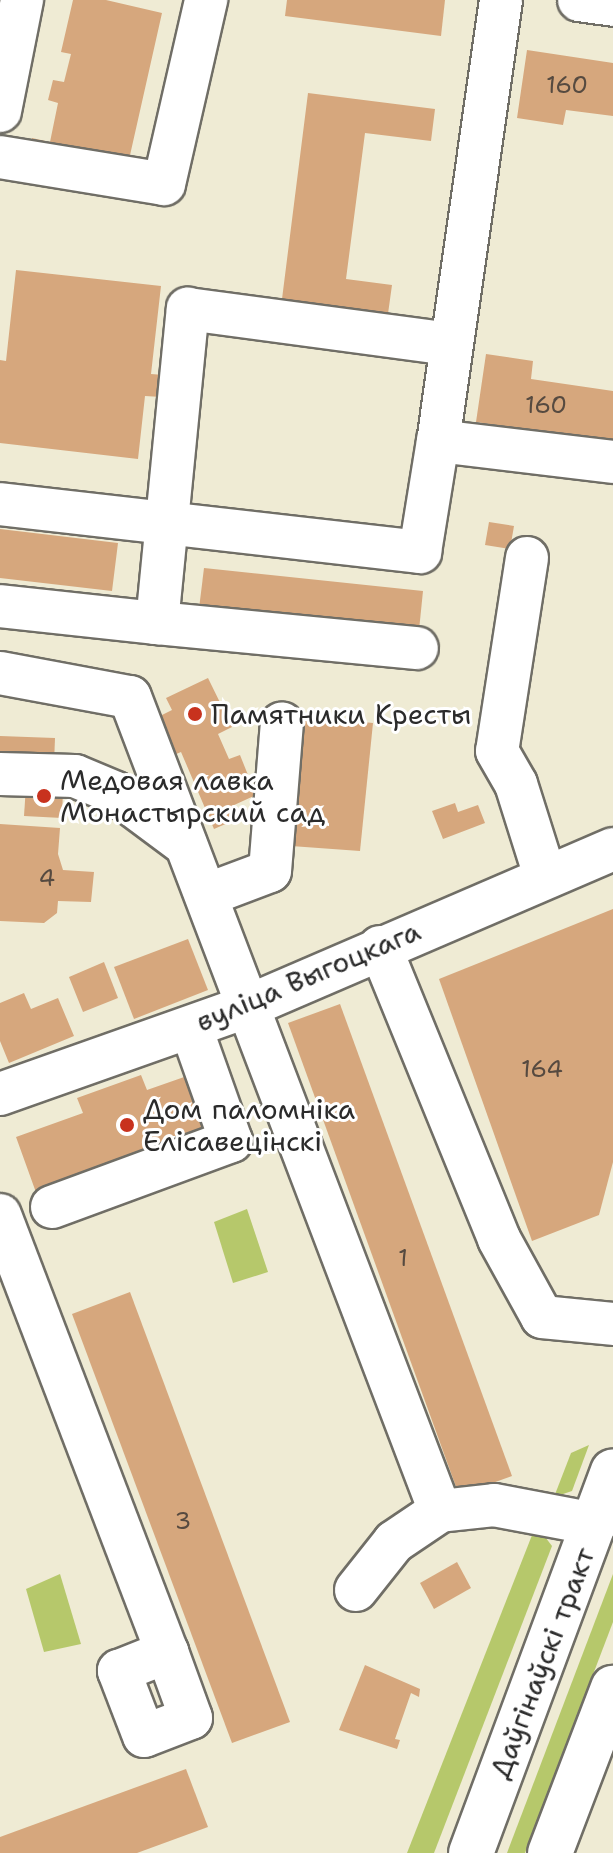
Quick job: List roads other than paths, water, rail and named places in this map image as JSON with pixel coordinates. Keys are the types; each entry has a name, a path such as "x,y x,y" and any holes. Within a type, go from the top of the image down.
{"main road":[{"name":"Даўгінаўскі тракт","path":"471,1853 613,1472"},
{"path":"550,1853 613,1688"}],"street":[{"path":"0,111 22,0"},
{"path":"0,157 164,184 206,0"},
{"path":"0,504 420,552 501,0"},
{"path":"579,0 613,5"},
{"path":"157,623 188,309 449,344"},
{"path":"438,441 613,462"},
{"path":"527,558 497,751 516,784 545,876"},
{"path":"0,606 417,648"},
{"path":"0,673 130,697 186,845 209,894 440,1511"},
{"path":"209,894 270,871 282,723"},
{"path":"0,774 75,776 116,793 186,845"},
{"name":"вуліца Выгоцкага","path":"0,1094 251,1005 613,849"},
{"path":"380,947 499,1239 542,1317 613,1324"},
{"path":"52,1207 231,1141 197,1045"},
{"path":"0,1215 167,1652"},
{"path":"356,1590 394,1542 440,1511 494,1505 595,1524"}],"place":[{"name":"Памятники Кресты","path":"195,714"},
{"name":"Медовая лавка Монастырский сад","path":"44,796"},
{"name":"Дом паломніка Елісавецінскі","path":"127,1125"}]}
